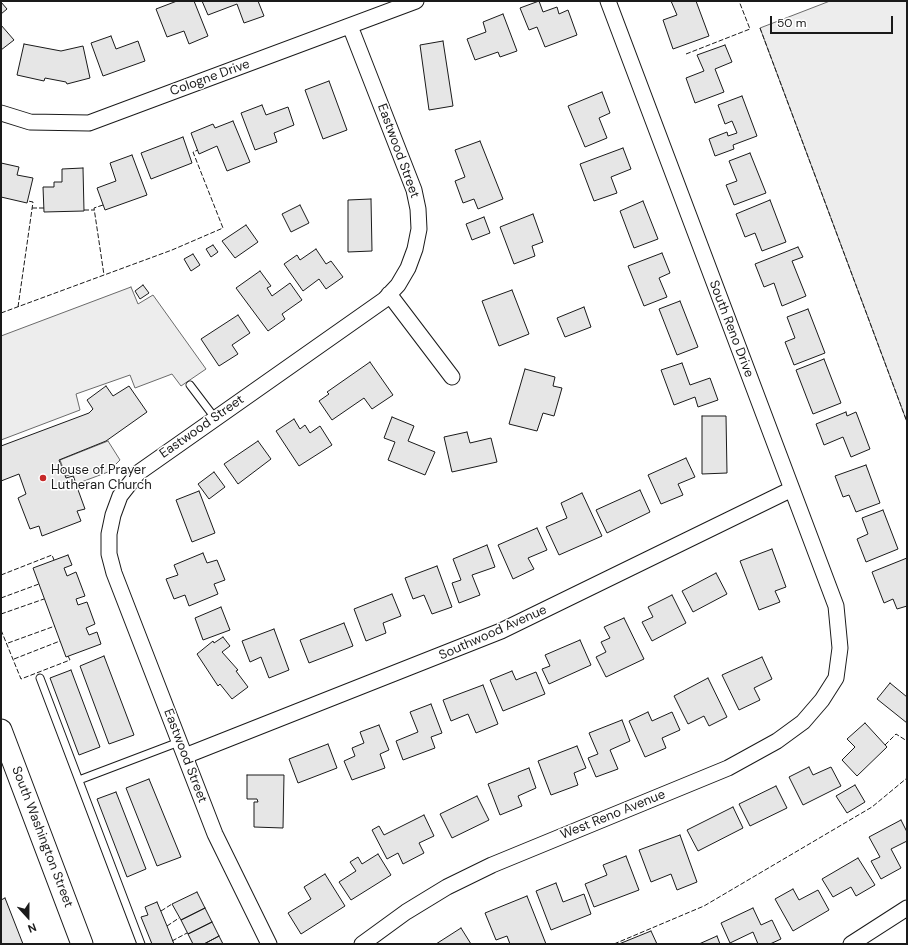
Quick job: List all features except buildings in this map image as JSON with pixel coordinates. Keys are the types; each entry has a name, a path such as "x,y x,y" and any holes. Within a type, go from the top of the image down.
{"street":[{"name":"Cologne Drive","path":"1,114 30,122 89,123 416,1"},
{"name":"South Reno Drive","path":"608,1 836,606 840,648 838,661"},
{"name":"Eastwood Street","path":"269,944 215,834 114,573 109,554 109,534 113,515 120,496 138,473 378,304 389,294 408,268 415,249 419,229 418,209 414,190 350,26"},
{"path":"389,294 452,377"},
{"name":"Southwood Avenue","path":"182,749 501,631 792,489"},
{"name":"West Reno Avenue","path":"362,944 406,912 440,891 492,865 728,768 777,742 803,722 822,700 836,678 838,661"},
{"name":"South Washington Street","path":"1,730 82,944"},
{"path":"857,942 907,908"}],"lane":[{"path":"190,385 215,418"},
{"path":"40,678 141,944"},
{"path":"79,780 182,749"}],"shaded area":[{"path":"830,1 907,1 907,422 760,28"},
{"path":"131,287 138,304 153,295 206,369 181,386 172,374 135,388 130,375 76,394 80,410 1,440 1,336"},
{"path":"108,441 120,460 108,472 76,484 73,474 66,476 60,460"}],"fence":[{"path":"686,54 750,29 739,1"},
{"path":"760,28 907,422"},
{"path":"1,313 172,250 223,228 193,152 198,150"},
{"path":"18,307 33,202 28,201"},
{"path":"103,205 94,208 104,275"},
{"path":"32,208 44,208"},
{"path":"84,210 94,210"},
{"path":"1,575 52,555 54,560"},
{"path":"1,598 39,584"},
{"path":"1,614 44,599"},
{"path":"8,643 55,626"},
{"path":"1,630 21,679 70,660 68,656"},
{"path":"14,659 60,641"},
{"path":"885,745 896,734 907,741"},
{"path":"614,944 704,906 872,807 907,778"},
{"path":"161,911 172,904"},
{"path":"167,926 179,918"},
{"path":"172,941 187,933"}],"place":[{"name":"House of Prayer Lutheran Church","path":"43,478"}]}
